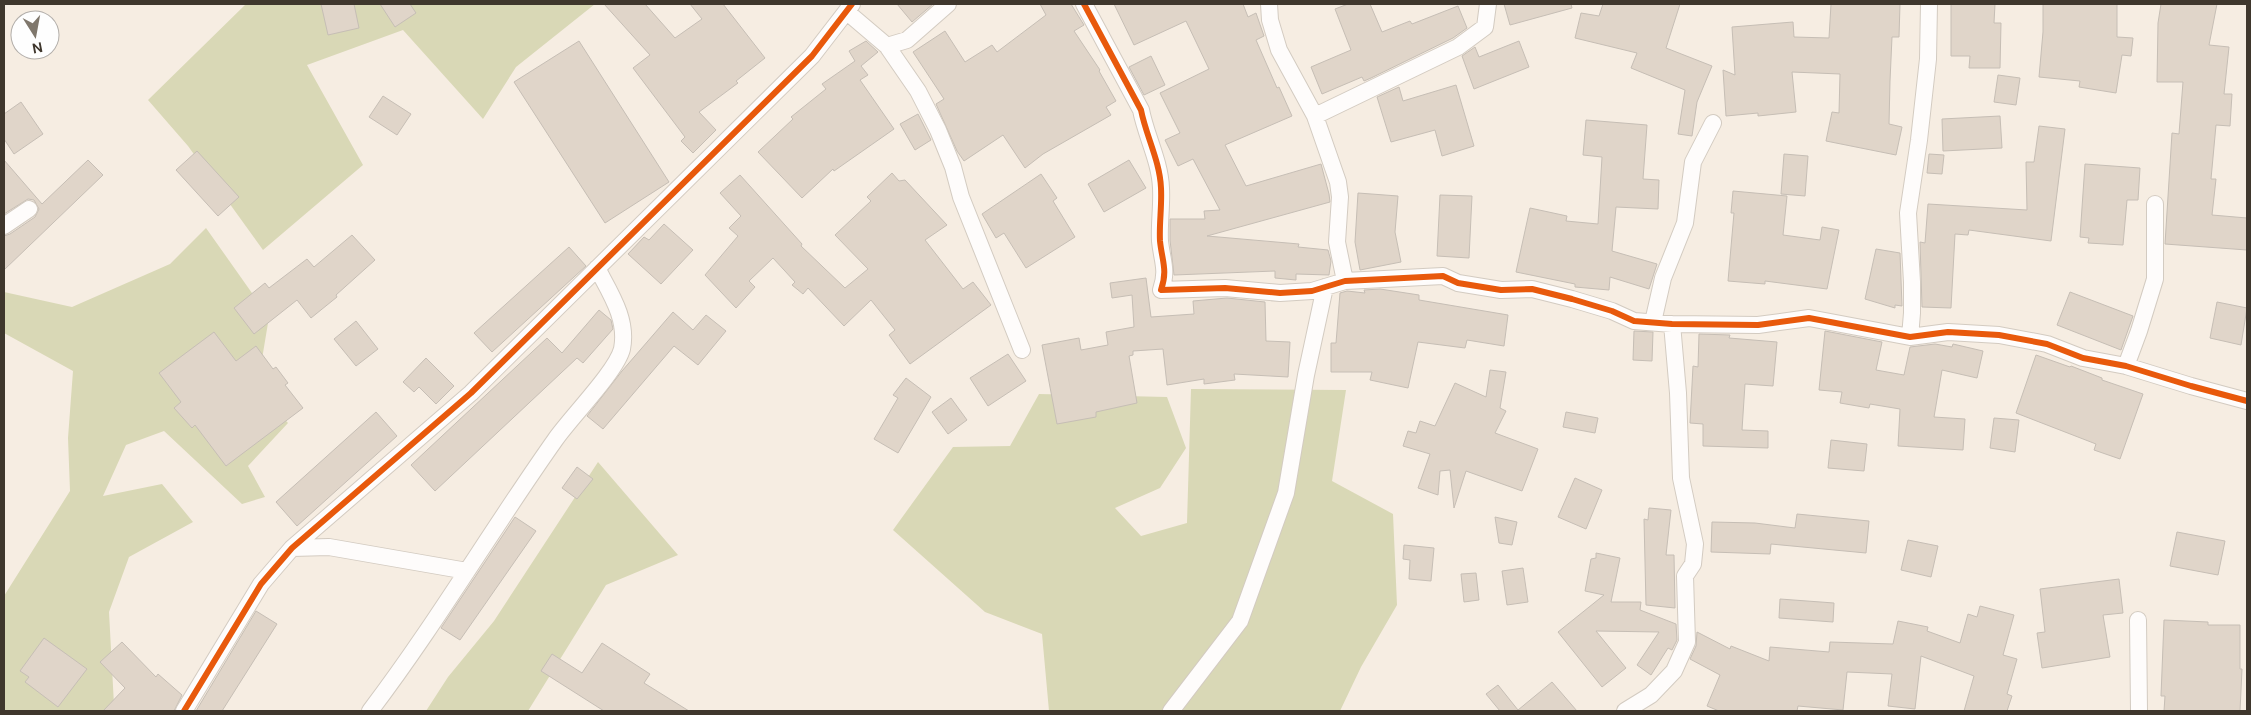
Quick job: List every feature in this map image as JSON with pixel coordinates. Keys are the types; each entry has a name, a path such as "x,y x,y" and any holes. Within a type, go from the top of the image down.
{"street":[{"path":"887,46 907,40 948,4"},
{"path":"1084,4 1141,110 1145,129 1154,153 1161,186 1160,241 1166,276 1161,290 1225,288 1280,293 1312,291 1345,281 1443,276 1458,283 1502,290 1532,289 1612,311 1634,321 1672,324 1758,325 1809,318 1910,337 1948,332 1999,335 2047,344 2083,358 2126,366 2247,401"},
{"path":"1269,4 1270,20 1279,50 1315,116 1338,182 1340,197 1338,242 1345,281"},
{"path":"1315,116 1458,47 1485,27 1488,4"},
{"path":"1910,337 1912,282 1908,213 1919,140 1928,59 1929,4"},
{"path":"184,711 261,584 292,548 471,393 812,56 849,8 887,46 918,91 938,130 953,167 961,198 1022,350"},
{"path":"1653,322 1663,278 1685,223 1693,162 1714,123"},
{"path":"2126,366 2155,279 2155,204"},
{"path":"4,226 29,209"},
{"path":"370,711 557,437 607,374 621,351 624,332 618,310 597,268"},
{"path":"1171,711 1240,621 1286,493 1306,375 1325,287"},
{"path":"1625,711 1651,695 1674,671 1687,642 1685,576 1692,564 1694,544 1681,478 1678,393 1672,324"},
{"path":"292,548 328,547 467,571"},
{"path":"2138,620 2139,711"}],"green space":[{"path":"246,4 595,4 516,67 483,119 403,30 307,65 363,165 263,250 188,146 148,100"},
{"path":"206,228 269,317 257,389 288,423 248,466 265,497 242,504 164,431 126,445 103,496 162,484 193,522 129,557 109,612 114,705 111,711 4,711 4,596 70,491 68,438 73,371 4,333 4,292 72,307 170,264"},
{"path":"1191,389 1346,390 1332,481 1393,514 1397,605 1361,667 1340,711 1049,711 1042,634 985,612 893,530 953,447 1010,446 1039,394 1167,397 1186,448 1160,488 1115,508 1141,536 1187,523"},
{"path":"598,462 678,555 606,585 528,711 426,711 448,677 494,621"}],"building":[{"path":"321,4 354,4 359,28 328,35"},
{"path":"380,4 410,4 416,13 395,27"},
{"path":"604,4 645,4 675,38 702,19 690,4 723,4 765,58 736,81 738,83 699,112 716,130 693,153 681,141 685,137 633,68 650,55"},
{"path":"897,4 933,4 912,22"},
{"path":"1040,4 1071,4 1084,25 1074,31 1100,70 1116,101 1106,107 1111,115 1043,154 1025,168 1003,135 964,161 957,151 936,104 944,99 913,52 945,31 965,62 992,45 997,52 1046,15"},
{"path":"1114,4 1243,4 1248,17 1256,13 1264,36 1256,40 1277,88 1279,87 1292,116 1225,145 1246,186 1321,164 1330,202 1207,236 1299,244 1298,247 1328,250 1331,261 1329,275 1296,274 1296,280 1275,278 1275,271 1174,275 1170,219 1205,219 1204,211 1220,210 1193,159 1178,166 1165,140 1180,133 1160,93 1209,69 1186,21 1134,45"},
{"path":"1348,4 1370,4 1382,32 1410,21 1412,24 1458,6 1467,28 1453,38 1371,78 1364,81 1362,77 1322,94 1311,67 1351,50 1335,9"},
{"path":"1504,4 1571,4 1572,8 1510,25"},
{"path":"1603,4 1680,4 1666,48 1712,66 1697,102 1692,136 1678,134 1685,90 1631,68 1637,53 1575,38 1581,13 1599,16"},
{"path":"1831,4 1900,4 1899,37 1892,37 1890,81 1889,124 1902,127 1896,155 1826,141 1832,112 1839,113 1840,74 1792,72 1796,112 1758,116 1758,113 1726,116 1723,70 1735,75 1732,27 1793,22 1794,37 1829,38"},
{"path":"1951,4 1995,4 1994,23 2001,23 2000,68 1969,68 1970,56 1951,56"},
{"path":"2043,4 2117,4 2117,37 2133,38 2131,56 2122,55 2116,93 2079,87 2080,81 2039,77 2043,32"},
{"path":"2161,4 2217,4 2209,45 2229,47 2224,94 2232,94 2230,126 2216,125 2211,179 2216,179 2212,215 2247,218 2247,250 2165,244 2172,133 2179,134 2183,82 2157,82 2158,23"},
{"path":"579,41 669,182 605,223 514,82"},
{"path":"866,41 878,52 861,66 868,75 860,80 894,129 834,171 833,169 802,198 758,152 793,119 791,117 826,89 822,84 855,61 849,51"},
{"path":"1519,41 1529,67 1474,89 1462,56 1475,47 1479,57"},
{"path":"1151,56 1165,85 1144,95 1129,67"},
{"path":"1998,75 2020,78 2016,105 1994,102"},
{"path":"1456,85 1474,146 1442,156 1435,130 1391,142 1377,97 1399,87 1403,101"},
{"path":"383,96 411,114 397,135 369,117"},
{"path":"21,102 43,134 14,154 4,139 4,114"},
{"path":"918,114 931,140 915,150 900,124"},
{"path":"2000,116 2002,148 1943,151 1942,119"},
{"path":"1586,120 1647,125 1643,179 1659,180 1658,209 1616,207 1612,251 1657,264 1649,289 1610,277 1609,290 1575,287 1575,284 1516,272 1530,208 1567,216 1566,221 1598,224 1602,157 1583,155"},
{"path":"2039,126 2065,129 2051,241 1969,230 1968,235 1955,234 1951,308 1922,307 1920,242 1925,243 1928,204 2027,210 2026,162 2034,162"},
{"path":"197,151 239,197 218,216 176,170"},
{"path":"1784,154 1808,156 1805,196 1781,194"},
{"path":"1929,154 1944,155 1942,174 1927,173"},
{"path":"4,160 42,204 88,160 103,175 4,270 4,236 35,217 39,209 34,200 28,199 4,214"},
{"path":"1129,160 1146,188 1104,212 1088,184"},
{"path":"2085,164 2140,168 2138,200 2127,200 2123,245 2088,243 2089,238 2080,237"},
{"path":"892,173 899,181 905,180 947,225 925,240 963,289 973,282 991,305 910,364 889,335 895,330 871,300 844,326 808,288 803,294 792,285 795,282 773,258 749,281 755,287 736,308 705,275 738,236 729,228 741,216 720,193 740,175 802,244 801,246 845,288 868,269 835,235 871,201 867,197"},
{"path":"1041,174 1057,198 1053,201 1075,237 1026,268 1004,233 996,238 982,214"},
{"path":"1733,191 1787,196 1783,235 1820,240 1822,227 1839,230 1827,289 1765,281 1765,284 1728,281 1734,213 1731,213"},
{"path":"1358,193 1398,196 1395,232 1401,262 1360,270 1355,242"},
{"path":"1440,195 1472,196 1469,258 1437,256"},
{"path":"664,224 693,250 661,284 628,254 644,237 649,240"},
{"path":"352,235 375,260 336,295 337,297 311,318 297,300 254,334 234,308 265,283 269,288 307,259 314,267"},
{"path":"569,247 586,266 492,352 474,333"},
{"path":"1876,249 1900,253 1902,306 1895,305 1895,308 1865,299"},
{"path":"1146,278 1151,317 1194,314 1193,301 1227,298 1265,302 1266,341 1290,342 1288,377 1234,374 1235,380 1204,384 1204,379 1167,385 1163,349 1133,351 1133,355 1129,356 1137,403 1096,412 1096,417 1057,424 1042,345 1079,338 1081,350 1108,345 1106,332 1134,327 1132,295 1112,298 1110,283"},
{"path":"1380,289 1419,295 1419,300 1508,315 1504,346 1467,340 1465,348 1418,342 1408,388 1370,380 1372,372 1331,372 1331,343 1336,343 1340,293 1347,291 1365,293 1364,290"},
{"path":"2070,292 2133,316 2121,350 2057,325"},
{"path":"2217,302 2247,308 2241,345 2210,338"},
{"path":"599,310 611,320 613,329 583,363 577,358 435,491 411,465 547,338 562,353"},
{"path":"673,312 693,330 706,315 726,331 698,365 674,346 603,429 587,416 622,371"},
{"path":"356,321 378,349 356,366 334,339"},
{"path":"1634,331 1653,332 1652,361 1633,360"},
{"path":"1825,331 1882,342 1876,370 1904,375 1910,347 1935,344 1952,347 1953,344 1983,351 1977,378 1942,370 1934,417 1965,419 1963,450 1898,446 1900,409 1870,404 1869,408 1840,403 1842,392 1819,390"},
{"path":"214,332 236,361 256,346 273,369 276,367 288,383 285,385 303,408 226,466 195,425 192,428 174,408 181,402 159,373"},
{"path":"1699,334 1730,335 1729,338 1777,342 1773,386 1745,384 1742,430 1768,431 1768,448 1703,446 1703,424 1690,423 1693,366 1698,367"},
{"path":"1008,354 1026,381 988,406 970,378"},
{"path":"2036,355 2071,366 2102,378 2102,380 2143,394 2120,459 2094,450 2096,444 2016,413"},
{"path":"426,358 454,386 436,404 419,387 414,392 403,382"},
{"path":"1490,370 1506,372 1500,408 1506,411 1495,433 1538,449 1522,491 1466,471 1454,508 1450,470 1440,471 1438,495 1418,488 1430,454 1403,446 1408,431 1416,433 1420,421 1435,426 1455,383 1486,397"},
{"path":"906,378 931,397 898,453 874,439 898,398 893,395"},
{"path":"951,398 967,420 948,434 932,412"},
{"path":"376,412 397,436 297,526 276,502"},
{"path":"1566,412 1598,418 1595,433 1563,427"},
{"path":"1994,418 2019,420 2015,452 1990,448"},
{"path":"1831,440 1867,444 1864,471 1828,468"},
{"path":"577,467 593,479 577,499 562,488"},
{"path":"1575,478 1602,490 1586,529 1558,517"},
{"path":"1649,508 1671,510 1666,555 1674,555 1675,608 1646,605 1644,519 1648,520"},
{"path":"1797,514 1869,521 1866,553 1771,544 1770,554 1711,552 1712,522 1755,523 1795,528"},
{"path":"515,517 536,531 460,640 441,628"},
{"path":"1495,517 1517,522 1512,545 1499,543"},
{"path":"2177,532 2225,541 2218,575 2170,566"},
{"path":"1908,540 1938,546 1931,577 1901,570"},
{"path":"1404,545 1434,548 1431,581 1409,579 1410,560 1403,559"},
{"path":"1596,553 1620,558 1611,602 1641,602 1640,610 1676,624 1677,640 1672,650 1668,648 1651,675 1637,665 1659,632 1596,631 1626,668 1602,687 1558,632 1604,595 1585,591 1591,559 1596,558"},
{"path":"1523,568 1528,602 1507,605 1502,571"},
{"path":"1476,573 1479,600 1464,602 1461,574"},
{"path":"2119,579 2123,613 2103,615 2110,657 2042,668 2037,633 2045,632 2040,589"},
{"path":"1780,599 1834,603 1833,622 1779,618"},
{"path":"1980,606 2014,615 2003,655 2017,659 2007,694 2012,696 2007,711 1964,711 1974,676 1921,656 1915,709 1888,706 1892,674 1847,672 1843,710 1798,706 1797,711 1719,711 1707,706 1720,675 1690,659 1696,646 1697,632 1730,649 1731,646 1769,661 1770,647 1829,652 1830,642 1893,644 1898,621 1928,627 1927,631 1960,643 1968,614 1977,617"},
{"path":"256,611 277,624 222,711 196,711"},
{"path":"2164,620 2208,622 2208,625 2240,625 2240,669 2242,669 2240,711 2164,711 2165,696 2161,696"},
{"path":"44,638 87,669 58,707 25,682 29,677 20,671"},
{"path":"122,642 156,677 158,674 182,695 174,711 103,711 125,688 100,662"},
{"path":"602,643 650,674 644,683 689,711 604,711 541,671 552,654 582,673"},
{"path":"1552,682 1577,711 1500,711 1486,694 1498,685 1518,710"}],"cycle path":[{"path":"184,711 261,584 292,548 471,393 812,56 852,4"},
{"path":"1084,4 1141,110 1156,158 1161,188 1160,241 1164,271 1161,290 1225,288 1280,293 1312,291 1345,281 1443,276 1458,283 1501,290 1532,289 1612,311 1634,321 1672,324 1758,325 1809,318 1910,337 1948,332 1999,335 2047,344 2083,358 2126,366 2247,401"}]}
